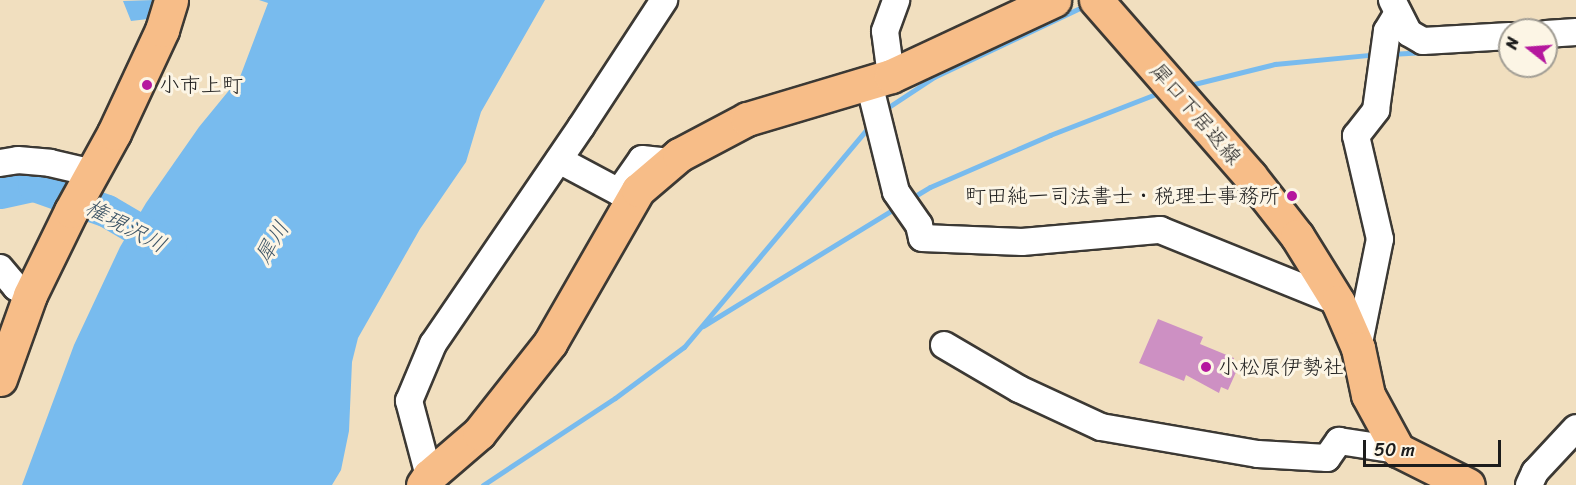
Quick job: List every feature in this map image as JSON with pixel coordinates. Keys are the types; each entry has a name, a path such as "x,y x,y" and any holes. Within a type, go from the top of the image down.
{"main road":[{"path":"0,379 30,295 114,133 157,40 171,0"},
{"path":"426,480 479,433 550,343 638,190 670,162 747,119 880,80 1054,0"},
{"name":"犀口下居返線","path":"1096,0 1250,176 1297,236 1338,302 1358,348 1368,395 1398,450"},
{"path":"1398,450 1468,485"}],"street":[{"path":"426,480 409,401 433,344 664,0"},
{"path":"896,0 885,31 880,80 904,202 919,225 922,238 966,242 1040,241 1160,230 1338,302"},
{"path":"1395,7 1409,33 1423,41 1498,37"},
{"path":"1358,348 1380,239 1356,136 1376,110 1387,30 1395,7"},
{"path":"1558,33 1576,32"},
{"path":"558,160 619,192 642,159 670,162"},
{"path":"0,163 18,160 50,163 83,189"},
{"path":"0,268 16,287 30,295"},
{"path":"944,345 1019,389 1101,427 1258,454 1327,458 1339,441 1398,450"},
{"path":"1529,485 1535,472 1576,428"}],"green space":[{"path":"0,174 16,176 12,203 0,201"}],"water":[{"path":"154,0 148,19 131,21 123,1"},
{"name":"犀川","path":"259,0 545,0 481,112 466,162 420,229 358,338 352,362 349,431 341,470 332,485 22,485 74,345 120,247 146,203 199,127 240,77 268,3"}],"building":[{"path":"1158,319 1203,337 1200,344 1234,358 1232,367 1237,370 1228,390 1221,387 1219,393 1186,375 1184,381 1139,363"}],"waterway":[{"path":"884,110 934,77 1084,6"},
{"path":"1390,54 1426,52"},
{"path":"1186,86 1275,64 1378,54"},
{"path":"910,199 930,187 1050,135 1161,92"},
{"path":"483,485 615,398 684,347 871,124"},
{"name":"権現沢川","path":"0,192 34,185 107,211 170,248"},
{"path":"703,326 897,207"}],"place":[{"name":"小市上町","path":"147,85"},
{"name":"町田純一司法書士・税理士事務所","path":"1292,196"},
{"name":"小松原伊勢社","path":"1206,367"}]}
